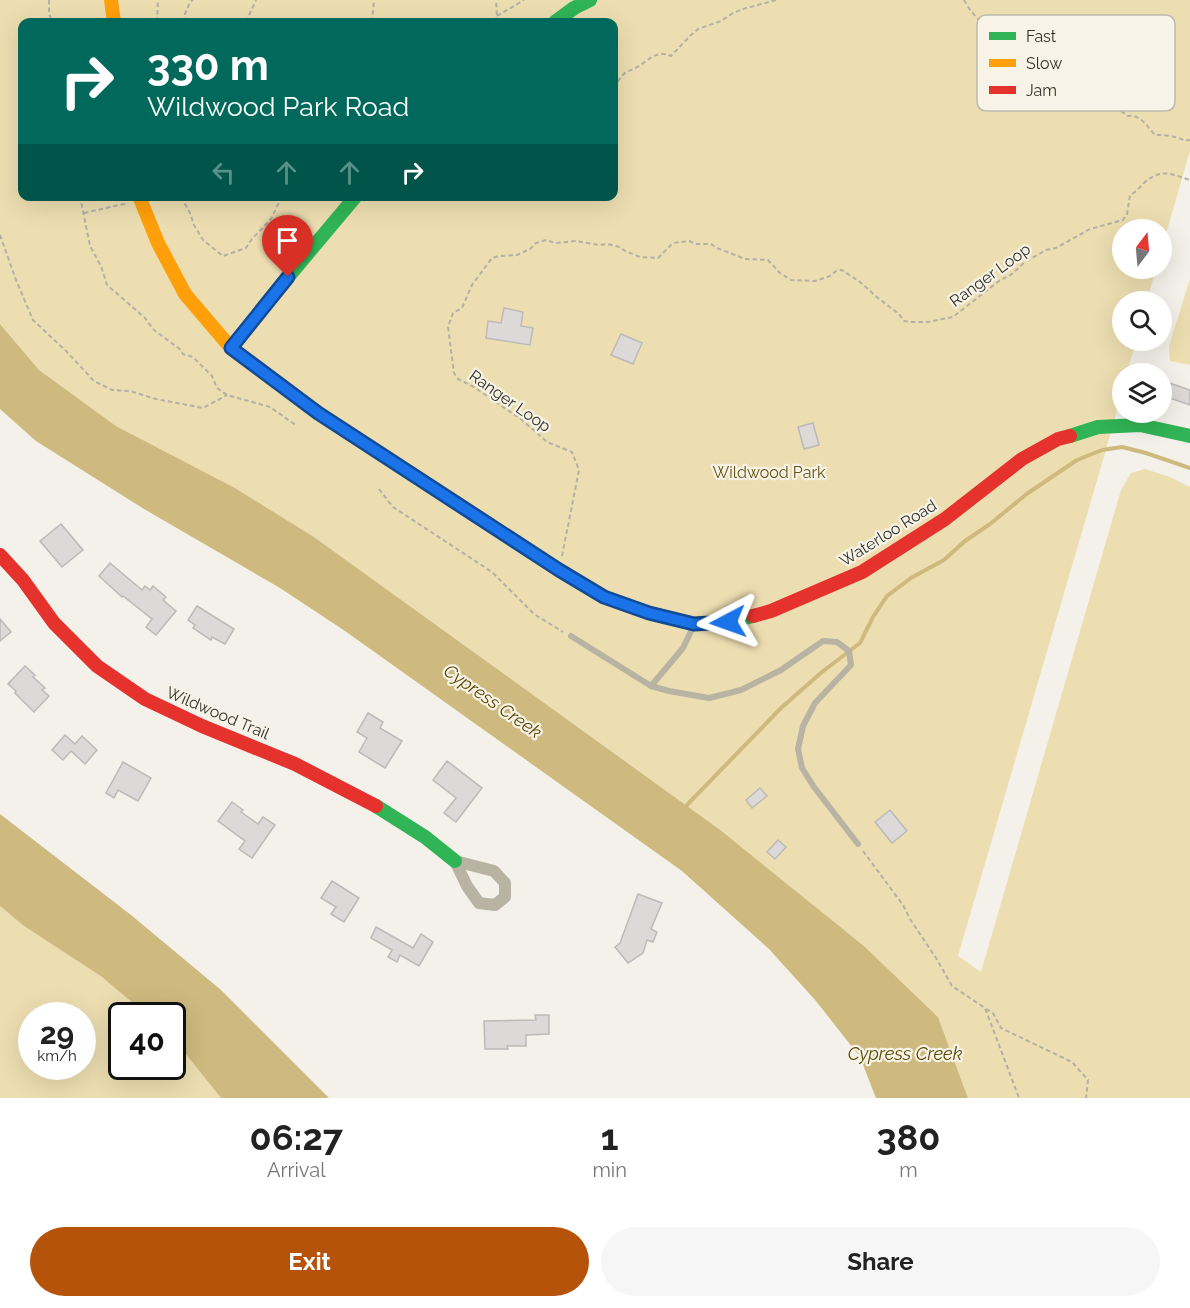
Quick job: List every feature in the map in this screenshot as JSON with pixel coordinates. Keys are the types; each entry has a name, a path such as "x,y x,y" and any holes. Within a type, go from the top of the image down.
{"street":[{"path":"111,0 113,18"},
{"path":"560,18 590,0"},
{"name":"Waterloo Road","path":"141,201 158,243 185,294 231,348 318,413 604,597 649,613 694,624 728,622 771,611 862,572 945,519 1022,459 1058,439 1098,427 1140,425 1190,436"},
{"path":"231,348 352,201"},
{"name":"Wildwood Trail","path":"0,555 23,580 54,623 97,666 145,699 202,726 295,764 368,800 425,837 455,861"}],"lane":[{"path":"651,686 683,648 694,624"},
{"path":"571,636 651,686 709,698 741,690 781,670 823,641 837,642 849,651 851,665 815,703 803,726 798,749 802,768 858,844"}],"path":[{"path":"49,0 50,18"},
{"path":"157,18 158,0"},
{"path":"186,18 185,14 193,0"},
{"path":"248,18 256,0"},
{"path":"372,18 374,0"},
{"path":"495,0 497,16 524,0"},
{"path":"618,82 626,71 637,68 648,58 666,54 671,56 698,29 721,21 743,9 776,0"},
{"path":"964,0 977,18"},
{"path":"1121,111 1128,116 1132,115 1141,119 1155,135 1190,140"},
{"name":"Ranger Loop","path":"559,570 579,470 572,452 547,442 522,420 474,387 458,380 454,373 448,327 453,313 462,308 472,285 492,258 517,255 530,249 536,243 546,240 555,243 607,244 620,247 640,257 658,258 673,243 689,241 711,244 745,259 768,260 780,273 791,280 815,281 842,270 899,314 904,321 928,322 953,317 999,281 1012,274 1024,262 1046,250 1056,248 1090,229 1123,220 1127,214 1130,195 1155,175 1170,173 1190,180"},
{"path":"81,201 90,246 101,266 107,285 144,317 154,330 181,350 183,354 193,357 212,376 217,388 227,395 270,407 297,426"},
{"path":"84,213 130,201"},
{"path":"185,201 203,240 223,256 246,248 271,219 280,201"},
{"path":"0,235 33,320 94,381 112,390 130,391 156,399 203,408 227,395"},
{"path":"379,489 393,507 492,572 534,614 571,636"},
{"path":"858,844 903,905 909,919 952,986 993,1013 1001,1028 1072,1062 1088,1080 1086,1098"},
{"path":"985,1008 1019,1098"}],"green space":[{"name":"Wildwood Park","path":"0,0 1190,0 1190,151 1170,219 1112,219 1112,279 1153,279 1150,291 1112,291 1112,351 1133,351 1130,363 1112,363 1113,423 958,956 981,972 1121,490 1131,473 1145,469 1170,477 1190,487 1190,1098 968,1098 938,1017 864,946 719,829 314,537 235,488 116,426 39,370 0,324"},
{"path":"1190,279 1190,365 1170,361 1172,336"},
{"path":"0,906 24,926 102,977 132,1002 108,1002 108,1080 186,1080 186,1054 221,1098 0,1098"}],"water":[{"name":"Cypress Creek","path":"0,324 39,370 116,426 235,488 314,537 719,829 864,946 938,1017 968,1098 876,1098 860,1057 816,1001 769,949 682,871 345,631 280,588 144,509 36,441 0,409"},
{"path":"0,814 131,915 221,990 329,1098 221,1098 186,1054 186,1002 132,1002 102,977 24,926 0,906"}],"building":[{"path":"504,308 523,312 521,326 533,328 530,345 486,338 488,321 501,323"},
{"path":"621,334 642,343 633,364 611,355"},
{"path":"1172,384 1190,390 1190,405 1172,399"},
{"path":"813,423 819,445 804,449 798,427"},
{"path":"61,524 83,550 62,567 40,541"},
{"path":"110,563 142,590 145,586 150,590 153,586 166,597 163,600 176,611 156,635 146,627 152,619 122,597 99,576"},
{"path":"197,606 234,629 225,644 212,637 211,640 193,628 195,625 188,620"},
{"path":"0,619 11,632 0,641"},
{"path":"25,666 35,675 33,677 45,688 42,690 49,696 34,712 8,684"},
{"path":"368,713 383,722 380,728 402,741 385,768 359,752 367,738 357,732"},
{"path":"65,735 75,744 82,736 97,750 85,764 71,751 63,760 52,750"},
{"path":"447,761 482,788 456,822 444,813 456,798 433,780"},
{"path":"123,762 151,778 138,801 118,790 114,798 106,793"},
{"path":"760,788 767,796 752,808 746,800"},
{"path":"232,802 243,810 241,812 258,824 263,817 275,825 252,858 239,849 245,841 218,821"},
{"path":"890,810 907,831 892,843 875,822"},
{"path":"778,840 786,847 775,859 767,852"},
{"path":"332,881 359,898 344,922 331,914 336,907 321,898"},
{"path":"638,894 662,903 651,929 657,932 653,942 647,940 643,953 628,963 615,947 620,943"},
{"path":"376,927 413,948 421,934 433,942 419,966 400,955 397,962 388,957 392,950 371,938"},
{"path":"535,1015 549,1015 549,1034 526,1035 526,1046 485,1049 484,1021 536,1020"}],"waterway":[{"path":"685,807 781,708 860,643 887,596 911,578 944,560 1028,493 1077,460 1102,450 1122,447 1190,468"}],"traffic: fast":[{"path":"560,18 590,0"},
{"path":"231,348 352,201"},
{"path":"1070,436 1098,427 1140,425 1190,436"},
{"path":"387,458 604,597 649,613 694,624 728,622 753,616"},
{"path":"376,806 425,837 455,861"}],"traffic: slow":[{"path":"111,0 113,18"},
{"path":"141,201 158,243 185,294 231,348 318,413 387,458"}],"traffic: jam":[{"path":"753,616 771,611 862,572 945,519 1022,459 1058,439 1070,436"},
{"path":"0,555 23,580 54,623 97,666 145,699 202,726 295,764 376,806"}],"route":[{"path":"288,277 231,348 318,413 604,597 649,613 694,624 728,622"}]}
